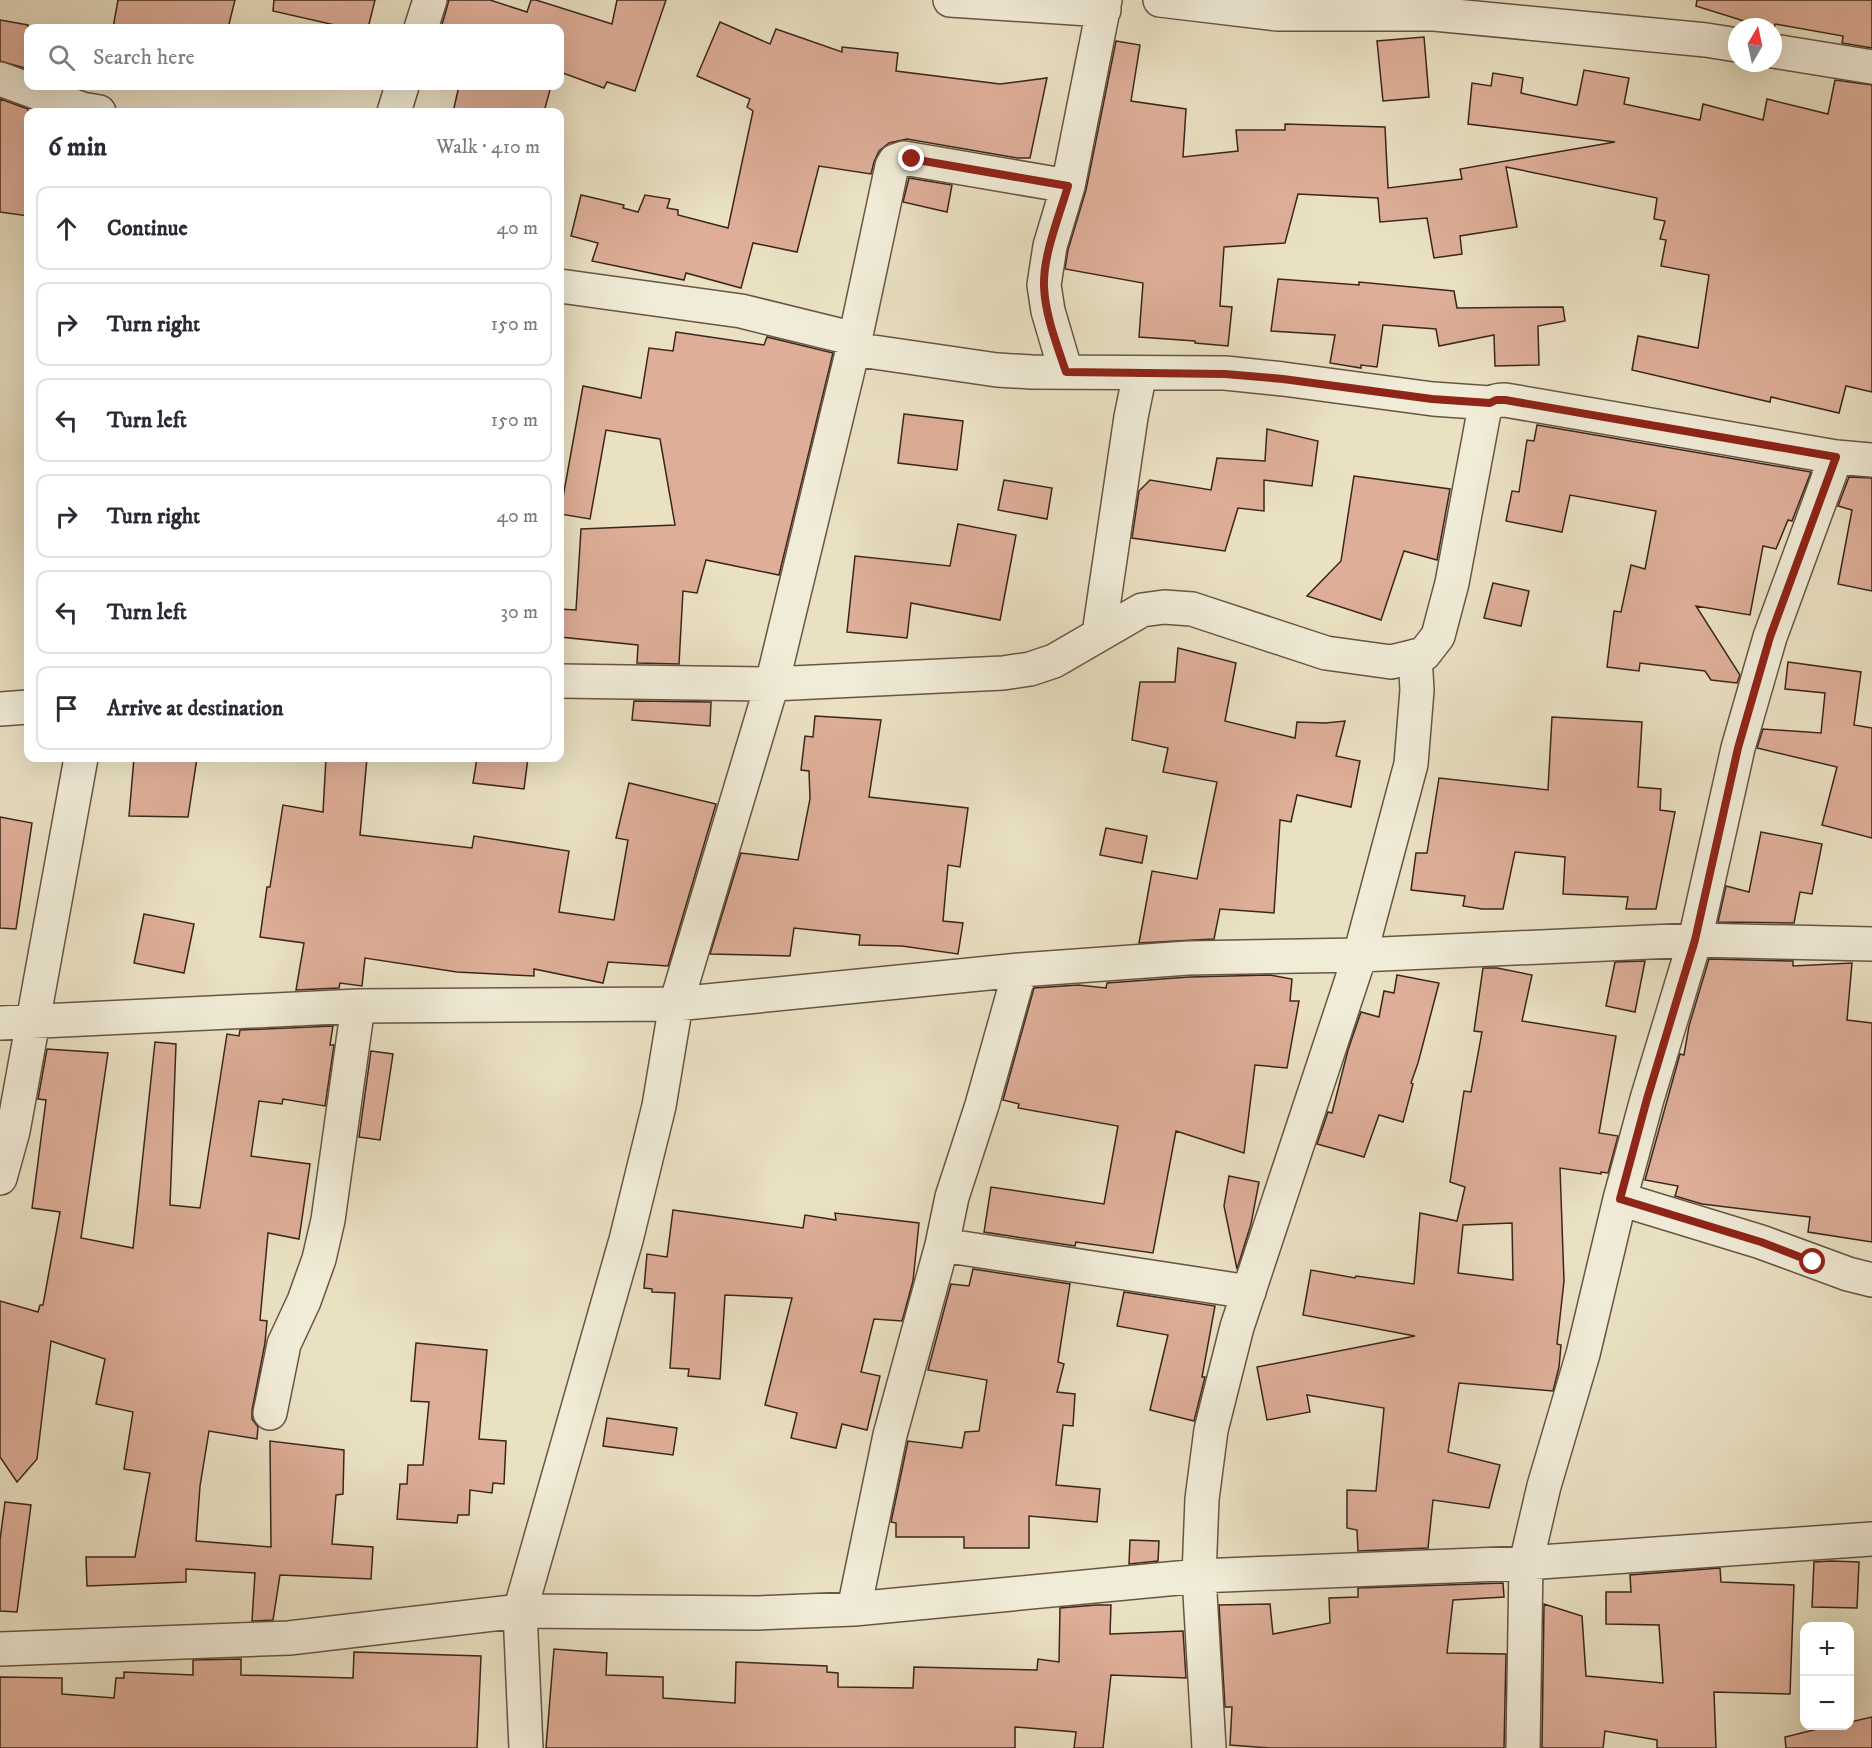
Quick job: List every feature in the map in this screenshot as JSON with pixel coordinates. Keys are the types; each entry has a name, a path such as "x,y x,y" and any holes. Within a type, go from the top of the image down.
{"street":[{"path":"422,24 430,0"},
{"path":"950,0 1104,5 1068,186 1050,246 1044,285 1048,311 1066,372"},
{"path":"1160,0 1277,14 1434,14 1479,9 1728,44"},
{"path":"1782,52 1872,67"},
{"path":"0,79 24,88"},
{"path":"30,90 79,108"},
{"path":"395,108 401,90"},
{"path":"526,1748 520,1611 626,1240 659,1106 676,1004 772,684 854,344 895,161 904,158 1068,186"},
{"path":"564,287 741,311 854,344 997,370 1225,374 1283,379 1432,399 1490,403"},
{"path":"1099,634 1129,428 1140,373"},
{"path":"564,681 772,684 1012,672 1054,661 1142,610 1164,607 1192,609 1326,653 1391,662 1424,654 1438,636 1452,583 1484,412 1490,403 1496,400 1836,457 1872,460"},
{"path":"1523,1748 1526,1563 1544,1486 1583,1354 1620,1199 1647,1099 1695,940 1738,748 1770,637 1836,457"},
{"path":"1209,1748 1199,1576 1202,1499 1211,1430 1237,1327 1360,956 1411,764 1417,699 1415,656"},
{"path":"0,709 24,707"},
{"path":"0,1178 13,1131 80,762"},
{"path":"0,1023 358,1006 676,1004 1020,970 1188,958 1360,956 1695,940 1872,944"},
{"path":"854,1609 890,1435 942,1245 952,1197 982,1106 1020,970"},
{"path":"270,1413 284,1344 308,1291 319,1259 328,1220 358,1006"},
{"path":"1620,1199 1761,1242 1848,1274 1872,1280"},
{"path":"942,1245 1249,1292"},
{"path":"0,1648 289,1638 520,1611 758,1613 854,1609 1199,1576 1526,1563 1872,1539"}],"building":[{"path":"118,0 235,0 229,24 114,24"},
{"path":"274,0 375,0 369,24 330,24 273,11"},
{"path":"449,0 490,0 527,12 531,0 536,0 612,24 617,0 666,0 635,91 607,82 604,88 564,73 564,24 442,24"},
{"path":"1697,0 1872,0 1872,48 1842,43 1843,36 1782,25 1782,18 1734,18 1696,6"},
{"path":"0,20 24,24 24,68 0,61"},
{"path":"720,22 770,44 776,29 842,52 842,47 898,53 896,71 1000,84 1047,78 1030,158 1017,158 907,139 889,143 879,151 871,174 819,166 797,252 753,243 741,288 686,273 684,280 592,261 598,243 571,236 581,195 624,205 623,208 638,212 645,195 670,199 667,208 678,210 678,215 728,228 753,111 747,107 750,99 697,76"},
{"path":"1424,37 1429,97 1383,101 1377,41"},
{"path":"1116,41 1140,45 1131,101 1186,109 1183,157 1238,151 1236,130 1285,130 1285,124 1385,127 1388,188 1462,179 1460,169 1615,142 1468,124 1472,83 1491,86 1493,73 1523,78 1521,93 1575,105 1577,105 1584,70 1629,78 1624,104 1700,120 1703,104 1763,120 1767,99 1828,114 1835,80 1872,85 1872,392 1846,386 1839,413 1771,397 1770,402 1632,370 1638,336 1698,348 1709,275 1661,266 1666,240 1660,239 1665,221 1654,219 1657,198 1506,167 1517,227 1460,236 1462,254 1434,258 1427,218 1380,222 1378,198 1298,194 1285,243 1224,247 1220,306 1232,307 1228,346 1139,337 1143,283 1065,269 1068,250 1086,190"},
{"path":"458,90 550,90 545,108 454,108"},
{"path":"0,99 25,108 24,215 0,212"},
{"path":"909,178 952,185 947,212 903,202"},
{"path":"1278,279 1359,285 1359,282 1454,291 1457,308 1563,307 1565,321 1538,326 1539,365 1495,366 1494,335 1439,346 1436,329 1383,325 1377,367 1361,365 1361,368 1330,363 1335,335 1271,331"},
{"path":"676,332 764,345 767,337 833,353 779,575 706,560 697,593 683,591 679,664 637,663 638,645 564,637 564,609 576,610 581,529 675,525 660,439 606,430 590,519 564,515 564,492 583,386 641,398 649,348 673,351"},
{"path":"904,414 963,421 957,470 898,463"},
{"path":"1537,425 1811,472 1792,521 1788,520 1776,549 1763,546 1750,615 1696,606 1740,675 1737,683 1711,680 1705,671 1640,663 1639,671 1607,667 1614,611 1621,612 1631,565 1645,569 1656,511 1570,495 1562,532 1506,521 1512,491 1519,492 1527,440 1534,441"},
{"path":"1267,429 1318,441 1312,486 1264,480 1264,511 1238,508 1225,551 1132,538 1139,491 1150,480 1211,490 1217,458 1265,461"},
{"path":"1354,476 1450,489 1437,560 1404,551 1381,620 1307,596 1341,561"},
{"path":"1849,477 1872,478 1872,591 1838,584 1852,510 1838,506"},
{"path":"1004,480 1052,488 1047,519 998,510"},
{"path":"958,524 1016,535 1000,620 911,603 907,638 847,632 855,556 950,566"},
{"path":"1493,583 1529,591 1521,626 1484,618"},
{"path":"1178,648 1236,663 1225,721 1295,738 1297,722 1345,721 1336,756 1360,761 1351,807 1297,795 1291,822 1280,820 1274,913 1220,909 1214,939 1139,943 1152,871 1197,879 1217,782 1163,772 1168,748 1132,740 1140,682 1175,682"},
{"path":"1788,662 1861,672 1854,725 1872,728 1872,838 1822,825 1837,767 1757,748 1763,729 1821,733 1825,693 1785,689"},
{"path":"634,701 711,702 710,726 632,720"},
{"path":"815,716 881,720 869,797 968,808 960,867 948,865 943,921 963,923 958,954 902,946 859,945 860,935 794,928 790,956 710,954 741,853 798,860 810,799 809,771 801,770 805,736 813,737"},
{"path":"1552,717 1642,722 1638,787 1661,789 1660,810 1675,812 1656,909 1626,909 1628,897 1563,894 1565,857 1515,852 1503,909 1463,906 1465,896 1411,890 1416,853 1427,853 1439,778 1548,790"},
{"path":"134,762 196,762 188,817 129,816"},
{"path":"326,762 367,762 360,835 472,848 474,836 569,851 559,912 614,920 628,840 616,838 629,783 716,804 668,966 608,962 603,983 534,969 534,976 457,972 365,958 362,986 340,983 339,988 296,990 304,943 260,937 267,887 270,887 283,805 323,812"},
{"path":"476,762 527,762 524,789 473,783"},
{"path":"0,817 32,823 16,929 0,928"},
{"path":"1106,828 1147,836 1142,863 1100,855"},
{"path":"1761,832 1822,844 1812,894 1800,892 1794,923 1718,922 1726,886 1749,892"},
{"path":"144,914 194,924 184,973 134,963"},
{"path":"1709,959 1793,961 1793,966 1852,963 1847,1020 1872,1023 1872,1242 1808,1232 1810,1217 1702,1204 1675,1196 1678,1186 1645,1180 1680,1054 1684,1055 1689,1026"},
{"path":"1645,961 1635,1012 1606,1006 1615,962"},
{"path":"1483,968 1497,968 1532,975 1522,1021 1616,1036 1599,1133 1618,1136 1608,1173 1560,1168 1564,1281 1557,1344 1561,1345 1559,1367 1553,1391 1459,1383 1448,1452 1500,1465 1489,1508 1433,1500 1428,1548 1358,1551 1357,1530 1347,1528 1347,1490 1376,1491 1384,1408 1307,1395 1310,1412 1267,1420 1257,1367 1415,1336 1303,1315 1311,1270 1355,1278 1356,1276 1414,1284 1420,1213 1457,1221 1465,1187 1450,1182 1464,1091 1471,1092 1482,1032 1474,1031","holes":["1512,1223 1513,1280 1458,1273 1463,1225"]},
{"path":"1270,975 1292,979 1290,1001 1299,1001 1287,1068 1255,1065 1244,1153 1176,1131 1153,1253 1076,1242 1075,1246 984,1232 991,1187 1104,1204 1118,1126 1018,1108 1019,1104 1003,1100 1034,988 1078,985 1106,988 1107,983 1189,977"},
{"path":"1397,975 1439,983 1411,1083 1413,1084 1403,1122 1379,1115 1364,1157 1317,1144 1328,1112 1332,1113 1348,1050 1361,1012 1379,1017 1384,991 1394,993"},
{"path":"333,1026 330,1045 334,1045 325,1106 283,1099 282,1104 259,1101 251,1156 310,1164 299,1239 268,1233 260,1320 267,1321 252,1410 252,1419 258,1427 257,1439 209,1431 200,1486 196,1541 271,1547 270,1441 344,1450 343,1494 336,1495 332,1544 373,1547 371,1579 280,1575 273,1620 252,1621 255,1573 186,1569 186,1582 87,1586 86,1557 135,1557 150,1473 124,1469 133,1412 96,1404 105,1359 51,1341 37,1459 17,1482 0,1457 0,1301 38,1312 40,1305 43,1305 60,1212 32,1208 46,1100 38,1099 47,1049 108,1053 81,1238 133,1248 155,1042 176,1044 170,1205 200,1208 227,1034 239,1036 240,1030"},
{"path":"371,1051 393,1054 380,1140 359,1137"},
{"path":"1229,1176 1259,1182 1251,1224 1237,1269 1224,1206"},
{"path":"673,1210 803,1228 805,1215 836,1220 835,1213 919,1223 913,1281 902,1321 874,1319 861,1372 880,1376 867,1430 842,1424 836,1448 791,1438 797,1413 765,1405 792,1298 725,1295 720,1379 688,1376 689,1369 670,1368 675,1293 652,1292 652,1289 644,1288 647,1254 667,1257"},
{"path":"973,1269 1070,1284 1058,1362 1064,1364 1057,1392 1075,1394 1073,1426 1063,1425 1056,1485 1100,1489 1097,1522 1029,1516 1029,1548 964,1548 964,1537 896,1537 896,1523 891,1522 908,1441 962,1448 965,1432 979,1431 987,1380 928,1370 951,1284 969,1286"},
{"path":"1124,1292 1215,1306 1202,1377 1205,1377 1194,1421 1150,1410 1168,1335 1117,1326"},
{"path":"416,1343 487,1350 479,1439 506,1441 504,1484 493,1483 492,1493 470,1490 469,1515 458,1515 457,1523 397,1519 400,1484 407,1484 408,1465 423,1465 429,1402 411,1401"},
{"path":"607,1418 677,1428 673,1455 603,1446"},
{"path":"5,1502 31,1505 17,1612 0,1611 0,1540"},
{"path":"1130,1540 1159,1541 1158,1561 1129,1564"},
{"path":"1814,1562 1859,1562 1857,1608 1812,1607"},
{"path":"1720,1568 1721,1582 1794,1585 1790,1694 1714,1692 1716,1748 1657,1748 1657,1740 1605,1731 1603,1748 1542,1748 1544,1604 1582,1616 1586,1676 1663,1683 1659,1625 1606,1624 1606,1592 1631,1592 1630,1575"},
{"path":"1503,1583 1504,1597 1453,1600 1447,1653 1506,1654 1504,1748 1270,1748 1230,1745 1232,1707 1225,1707 1219,1605 1270,1604 1273,1634 1330,1623 1329,1598 1358,1597 1358,1588"},
{"path":"1111,1605 1110,1634 1183,1631 1186,1678 1111,1675 1103,1748 1074,1748 1076,1732 1015,1727 1015,1748 546,1748 554,1649 607,1653 606,1675 663,1677 663,1698 735,1703 736,1662 827,1666 827,1672 838,1673 838,1687 913,1688 914,1667 1037,1670 1038,1659 1059,1662 1060,1608"},
{"path":"354,1652 481,1656 477,1748 0,1748 0,1677 62,1678 62,1694 114,1698 116,1678 124,1678 124,1672 193,1675 193,1660 241,1659 241,1675 353,1678"},
{"path":"1872,1717 1872,1748 1786,1748 1785,1737 1814,1730 1854,1730 1854,1721"}],"route":[{"path":"912,159 1068,186 1050,246 1044,285 1048,311 1066,372 1225,374 1283,379 1432,399 1490,403 1505,400 1836,457 1770,637 1738,748 1695,940 1647,1099 1620,1199 1761,1242 1813,1262"}]}
